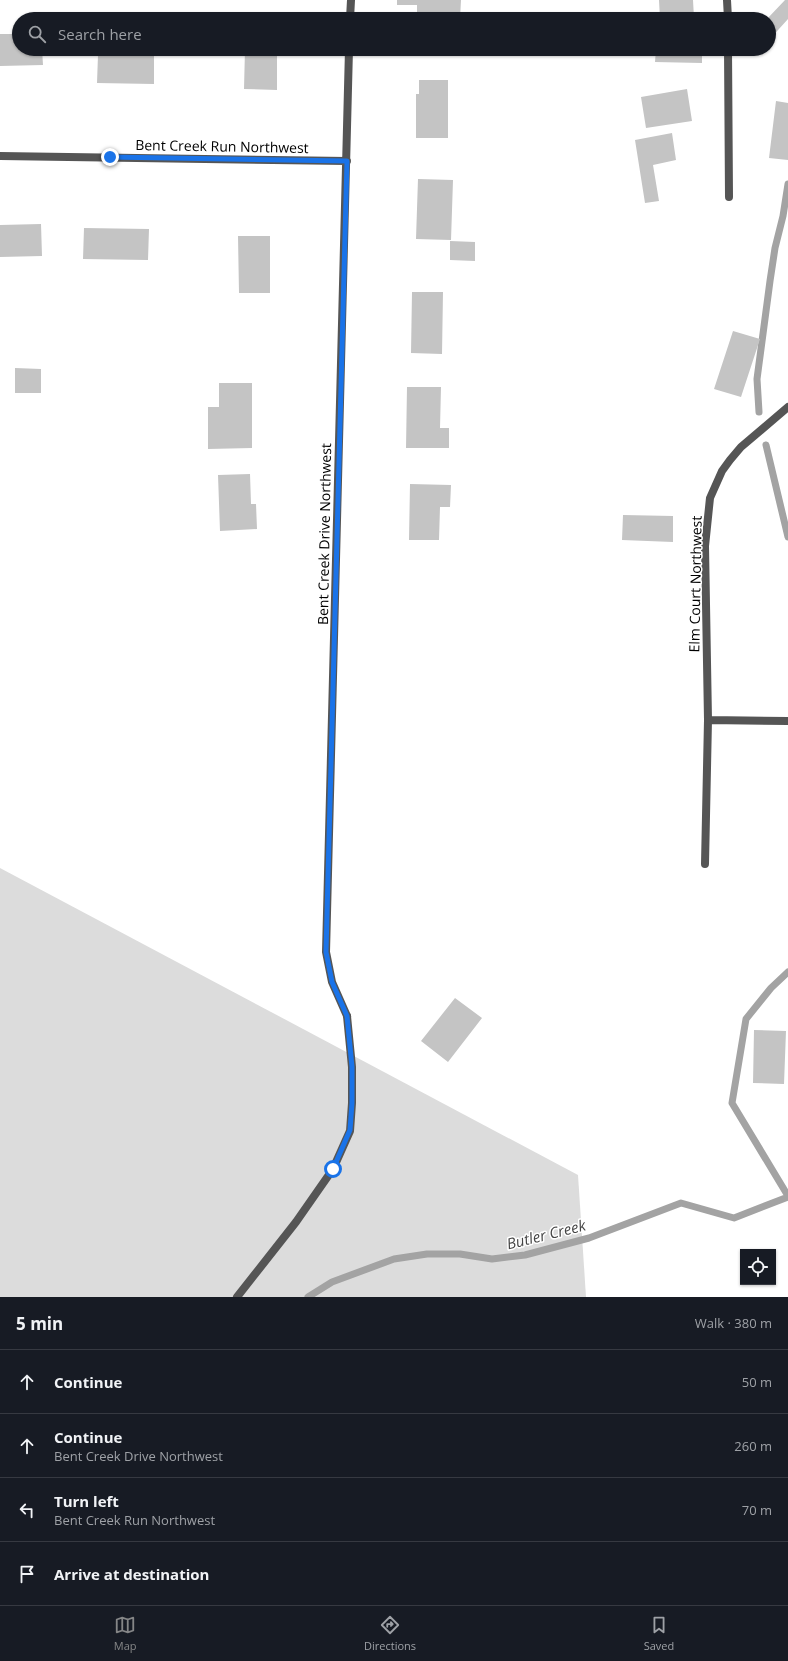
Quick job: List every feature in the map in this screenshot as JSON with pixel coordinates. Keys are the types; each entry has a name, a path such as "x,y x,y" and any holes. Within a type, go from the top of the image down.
{"street":[{"path":"350,0 350,12"},
{"path":"727,0 728,12"},
{"name":"Bent Creek Drive Northwest","path":"237,1297 296,1222 333,1169 350,1130 352,1067 347,1016 332,982 326,952 349,56"},
{"path":"728,56 729,197"},
{"name":"Bent Creek Run Northwest","path":"0,156 347,161"},
{"name":"Elm Court Northwest","path":"705,864 708,720 705,546 710,498 722,470 741,447 788,407"},
{"path":"708,720 788,721"}],"shaded area":[{"path":"0,868 578,1175 586,1297 0,1297"}],"building":[{"path":"397,0 461,0 460,12 417,12 417,5 397,5"},
{"path":"659,0 693,0 694,12 660,12"},
{"path":"785,0 788,0 788,19 776,32 776,12 774,12"},
{"path":"0,34 12,34 12,56 42,56 43,65 0,66"},
{"path":"98,56 154,56 154,84 97,83"},
{"path":"245,56 277,56 277,90 244,89"},
{"path":"655,56 702,56 702,63 655,62"},
{"path":"419,80 448,80 448,138 416,138 416,94 419,94"},
{"path":"687,89 692,121 646,128 641,97"},
{"path":"776,101 788,103 788,160 769,158"},
{"path":"672,133 676,160 653,165 659,201 645,203 635,140"},
{"path":"418,179 453,180 451,240 416,239"},
{"path":"41,224 42,256 0,257 0,225"},
{"path":"84,228 149,229 148,260 83,259"},
{"path":"238,236 270,236 270,293 239,293"},
{"path":"450,241 475,242 475,261 450,260"},
{"path":"412,292 443,292 442,354 411,353"},
{"path":"733,331 760,339 741,397 714,389"},
{"path":"15,368 41,369 41,393 15,393"},
{"path":"219,383 252,383 252,448 208,449 208,407 219,407"},
{"path":"407,387 441,387 440,428 449,428 449,448 406,448"},
{"path":"250,474 251,504 256,504 257,529 220,531 218,475"},
{"path":"410,484 451,485 450,507 440,507 439,540 409,540"},
{"path":"623,515 673,516 673,542 622,540"},
{"path":"455,998 482,1018 448,1062 421,1041"},
{"path":"754,1030 786,1031 784,1084 753,1083"}],"waterway":[{"path":"759,412 757,379 775,248 783,216 788,184"},
{"path":"766,445 788,537"},
{"path":"788,972 771,988 746,1019 732,1103 788,1196"},
{"name":"Butler Creek","path":"308,1297 332,1282 394,1259 427,1254 460,1254 492,1259 525,1255 589,1238 681,1203 734,1218 788,1197"}],"route":[{"path":"110,157 347,161 326,952 332,982 347,1016 352,1067 352,1103 350,1130 333,1169"}]}
